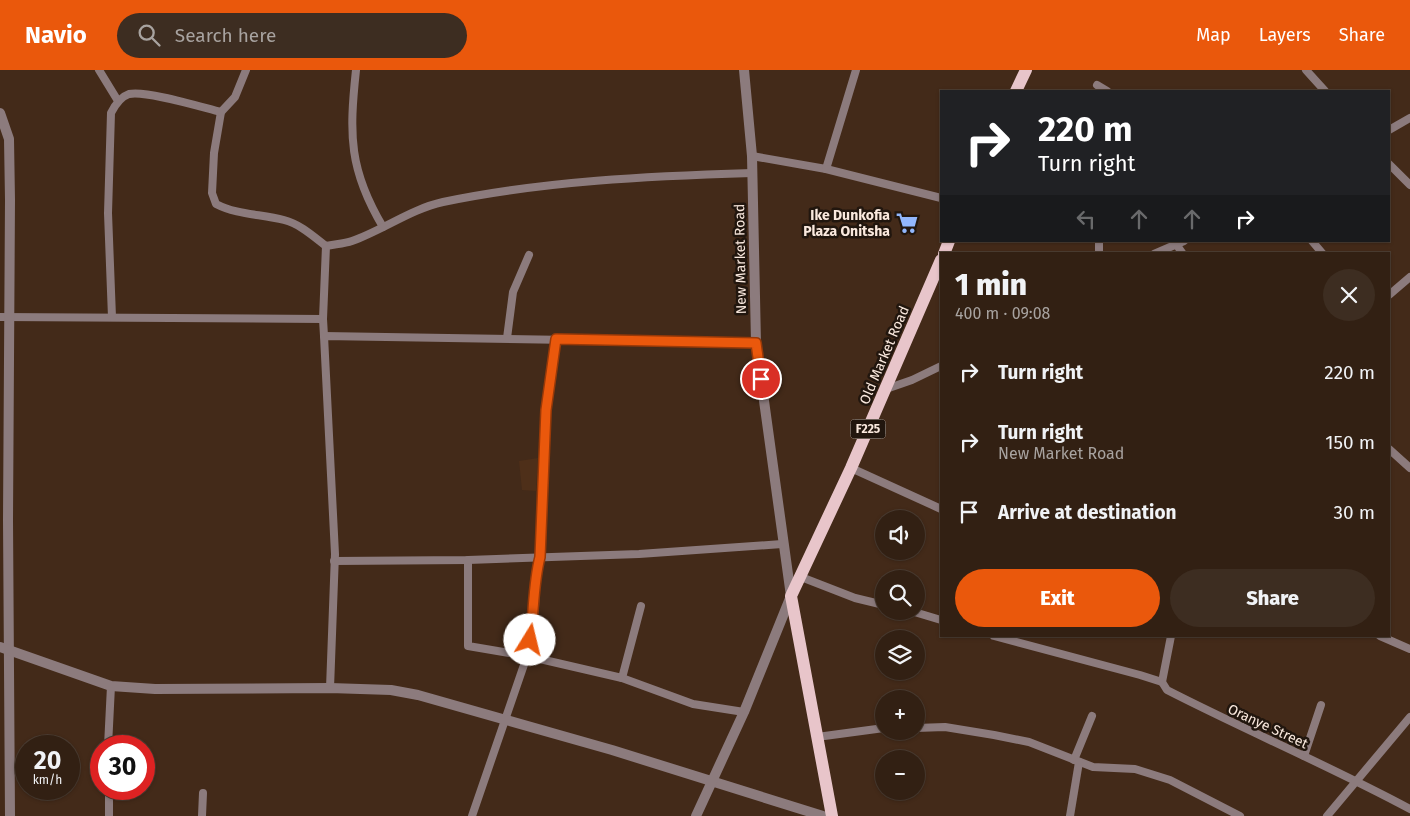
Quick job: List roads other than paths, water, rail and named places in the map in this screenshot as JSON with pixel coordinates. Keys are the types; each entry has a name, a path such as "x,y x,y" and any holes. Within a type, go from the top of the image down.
{"main road":[{"path":"1016,90 1026,70"},
{"name":"Old Market Road","path":"791,596 851,468 940,262"},
{"path":"791,596 832,816"}],"street":[{"path":"99,70 118,100"},
{"path":"246,70 235,97 221,112 214,153 212,193 216,204 229,210 284,220 301,227 326,246 352,241 441,203 542,187 653,176 752,173"},
{"path":"356,70 351,111 352,148 358,176 369,202 383,227"},
{"name":"New Market Road","path":"744,70 752,156 756,343 782,544 791,596"},
{"path":"826,169 856,70"},
{"path":"1306,70 1323,90"},
{"path":"1097,85 1105,90"},
{"path":"112,317 108,213 111,113 118,100 129,94 143,94 221,112"},
{"path":"0,112 9,138 5,317 4,520 5,649 10,816"},
{"path":"1390,129 1410,118"},
{"path":"752,156 826,169 940,198"},
{"path":"1390,165 1410,185"},
{"path":"1313,242 1321,252"},
{"path":"1159,252 1180,243"},
{"path":"326,246 323,319 334,561 330,688"},
{"path":"507,338 513,292 528,255"},
{"path":"1390,294 1410,277"},
{"path":"5,317 323,319"},
{"path":"324,336 756,343"},
{"path":"472,816 528,656 535,608 536,572 540,557 546,410 556,339"},
{"path":"886,389 912,380 940,366"},
{"path":"1390,450 1410,468"},
{"path":"851,468 940,509"},
{"path":"334,561 468,560 639,554 782,544"},
{"path":"468,560 468,646 528,656 622,678 693,704 744,712"},
{"path":"801,577 855,598 875,603"},
{"path":"696,816 744,712 791,596"},
{"path":"622,678 641,606"},
{"path":"925,615 940,620"},
{"name":"Oranye Street","path":"998,637 1140,674 1162,682 1167,690 1356,780 1410,809"},
{"path":"1162,682 1171,637"},
{"path":"1382,637 1410,649"},
{"path":"5,649 111,686 155,689 330,688 392,690 418,695 712,781 822,816"},
{"path":"109,735 111,686"},
{"path":"1304,756 1321,705"},
{"path":"1070,816 1076,761 1092,716"},
{"path":"1327,816 1410,717"},
{"path":"925,728 945,727 994,735 1029,742 1092,767 1134,769 1170,780 1240,816"},
{"path":"817,737 875,729"},
{"path":"202,816 203,793"},
{"path":"109,800 109,816"}],"place":[{"name":"Ike Dunkofia Plaza Onitsha","path":"907,223"}]}
